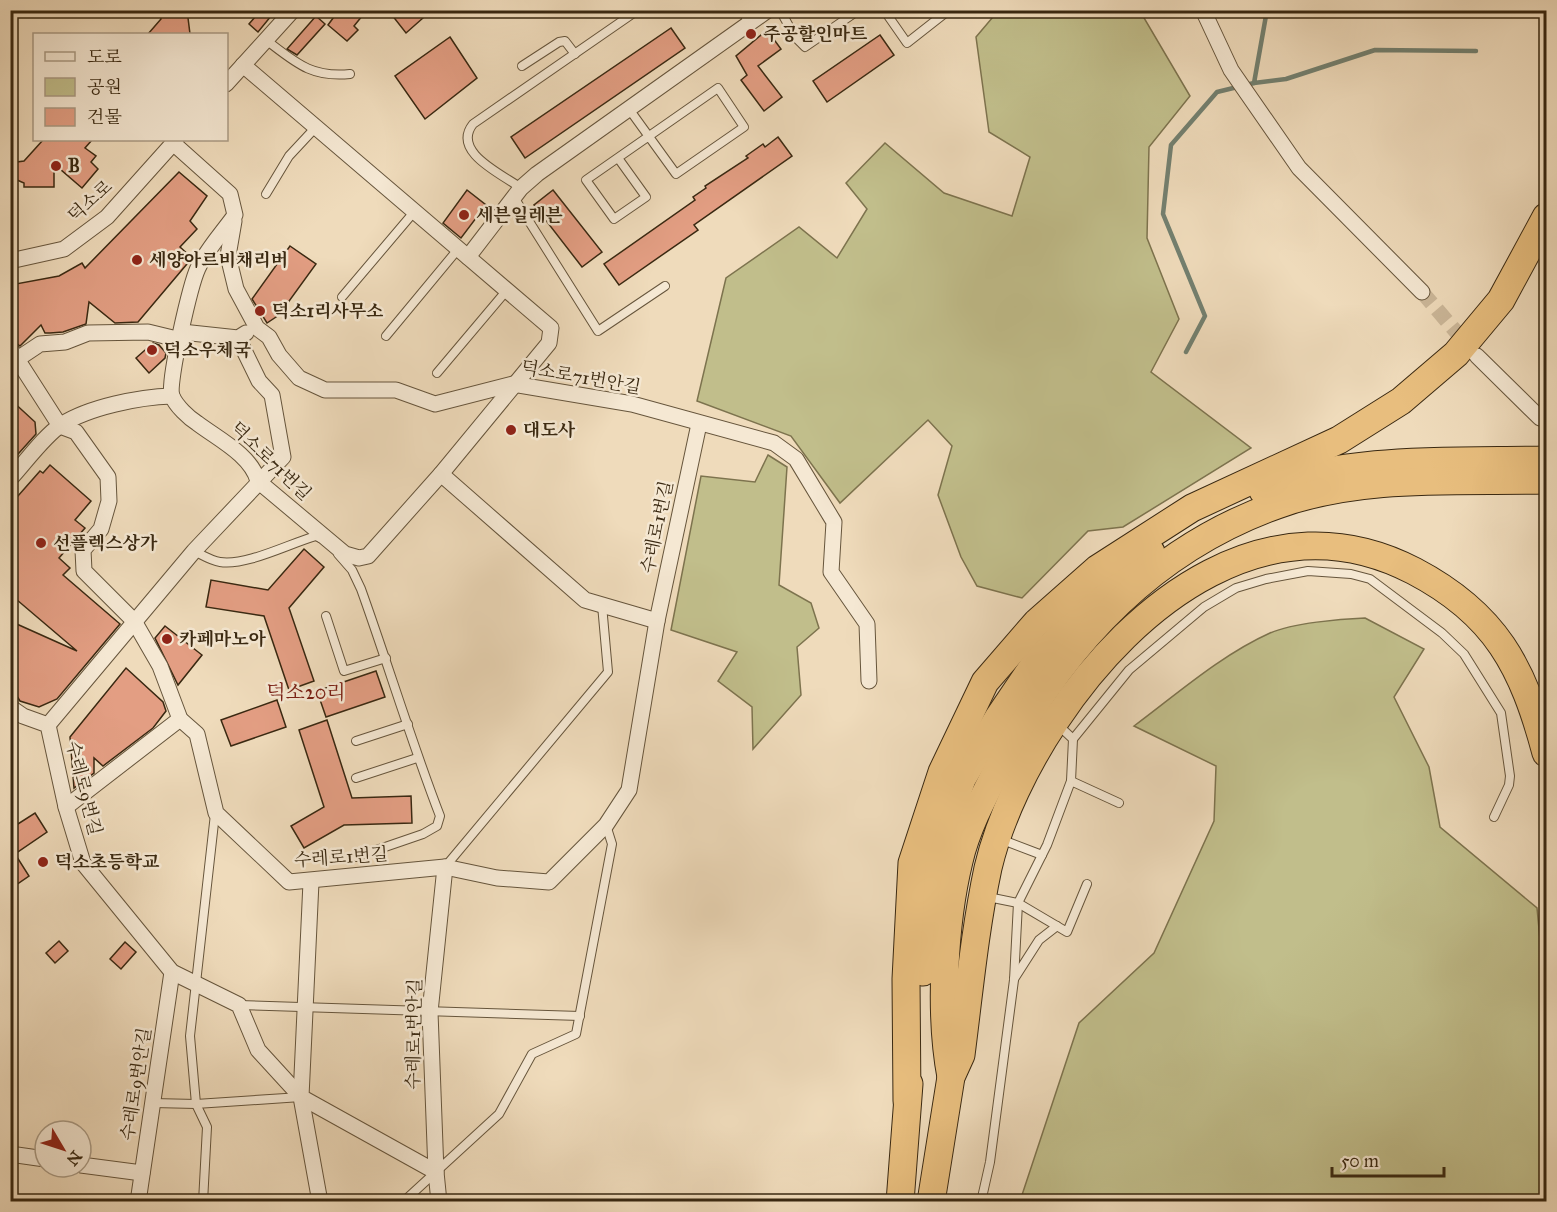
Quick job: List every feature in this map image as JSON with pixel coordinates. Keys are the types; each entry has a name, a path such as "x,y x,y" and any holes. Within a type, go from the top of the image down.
{"highway":[{"path":"907,1101 906,979 912,863 942,772 986,682 1037,622 1096,569 1192,508 1339,440 1401,401 1456,354 1501,300 1546,217"},
{"path":"900,1202 907,1101 935,874 945,825 962,779 998,718 1034,665 1089,602 1158,545 1212,514 1271,487 1326,473 1383,464 1546,460"},
{"path":"951,1077 944,1029 948,935 959,860 984,795 1024,720 1062,666 1107,612 1161,566 1225,526 1278,504 1331,490 1400,483 1546,480"},
{"path":"931,1202 951,1077 961,1055 988,866 1013,797 1064,730 1077,690 1119,642 1166,601 1211,571 1289,545 1325,545 1361,549 1400,564 1448,588 1480,618 1508,652 1533,701 1546,753"}],"street":[{"path":"228,82 293,10"},
{"path":"463,253 537,174 628,109 745,17 768,10"},
{"path":"1203,10 1230,70 1299,168 1422,292"},
{"path":"243,65 507,290"},
{"path":"10,479 60,426 84,414 149,396 172,396 171,376 190,291 198,267 235,215 230,194 175,141"},
{"name":"덕소로","path":"10,261 64,249 107,217 175,141"},
{"name":"덕소로71번안길","path":"235,215 228,256 236,289 257,328 269,337 279,355 299,378 325,390 396,390 435,404 513,384 632,404 774,443 796,459 834,522 831,572 867,624 869,681"},
{"name":"덕소로71번길","path":"172,396 196,423 212,432 255,468 258,481 345,554 359,558 368,556 441,474 549,343 551,328 507,290"},
{"path":"216,813 197,734 180,719 160,666 134,621 84,571 83,550 101,529 109,501 108,477 76,432 60,426 15,353 40,344 65,342 88,333 148,332 238,338 257,328"},
{"path":"48,725 194,551 283,457 272,395 259,381 238,338"},
{"path":"1477,356 1540,418 1546,420"},
{"name":"수레로1번길","path":"216,813 289,882 311,882 445,867 497,878 549,882 606,825 629,790 657,621 699,424"},
{"path":"441,474 585,600 657,621"},
{"name":"수레로9번길","path":"10,707 23,716 48,725 66,807 83,863 172,972 239,1005"},
{"path":"66,807 180,719"},
{"name":"수레로1번안길","path":"443,1200 436,1172 430,1012 445,867"},
{"path":"311,882 301,1097 320,1202"},
{"name":"수레로9번안길","path":"138,1202 172,972"},
{"path":"239,1005 258,1050 301,1097 436,1172"},
{"path":"10,1154 33,1157"},
{"path":"93,1167 142,1173"}],"lane":[{"path":"638,10 473,124 467,132 466,144 472,153 518,193 598,331 664,286"},
{"path":"780,10 795,37 805,47 856,12"},
{"path":"884,10 906,43 949,10"},
{"path":"266,40 300,66 327,76 350,74"},
{"path":"522,66 559,42 564,41 575,54"},
{"path":"618,158 646,197 614,219 586,180 648,136 718,88 744,127 676,174 648,136 628,109"},
{"path":"266,194 289,156 316,126"},
{"path":"342,297 414,212"},
{"path":"386,336 463,253"},
{"path":"437,372 507,290"},
{"path":"194,551 219,562 252,560 276,548 316,536 328,544 352,570 386,658 417,758 440,816 437,826 423,834 356,857"},
{"path":"981,1202 990,1162 1014,980 1018,903 1042,855 1071,781 1064,730 1129,670 1204,607 1236,588 1266,579 1308,571 1352,574 1370,579 1442,633 1464,654 1501,713 1510,776 1509,785 1494,817"},
{"path":"445,867 608,672 602,605"},
{"path":"326,616 344,671 386,658"},
{"path":"356,741 408,724"},
{"path":"356,778 417,758"},
{"path":"1071,781 1119,803"},
{"path":"203,1202 207,1127 196,1104 190,1036 216,813"},
{"path":"403,1202 499,1114 532,1054 576,1034 612,844 606,825"},
{"path":"998,839 1042,855"},
{"path":"984,897 1018,903 1067,932 1087,884"},
{"path":"1014,980 1039,940 1057,926"},
{"path":"239,1005 580,1016"},
{"path":"153,1103 196,1104 301,1097"}],"green space":[{"path":"998,11 1140,11 1190,96 1149,147 1147,238 1179,319 1151,372 1251,448 1123,527 1088,531 1022,598 977,586 961,557 938,495 952,446 928,420 840,503 791,436 697,401 726,278 799,227 837,258 867,209 846,183 885,143 944,193 1012,216 1030,157 989,132 976,37"},
{"path":"768,455 787,467 779,585 811,603 819,628 797,647 801,695 753,749 752,707 718,681 737,652 671,630 701,476 755,482"},
{"path":"1365,618 1424,649 1394,697 1429,767 1440,827 1537,908 1546,1002 1544,1201 1020,1201 1079,1023 1154,953 1214,821 1216,766 1134,726 1234,652 1270,633 1304,624"}],"building":[{"path":"160,10 187,10 190,33 149,33 161,19"},
{"path":"261,10 276,10 258,32 249,24"},
{"path":"339,10 367,10 354,26 358,30 347,41 328,25"},
{"path":"388,10 432,10 406,33"},
{"path":"316,16 325,24 297,55 287,49"},
{"path":"671,28 685,48 525,158 511,137"},
{"path":"767,30 781,49 758,66 782,97 764,111 741,80 747,75 736,56"},
{"path":"880,35 894,55 827,102 813,81"},
{"path":"450,37 477,78 425,119 395,76"},
{"path":"778,137 792,156 694,225 698,230 619,285 604,264 695,200 693,197 706,188 705,186 748,158 746,156 763,144 765,147"},
{"name":"B","path":"42,141 91,141 85,148 96,156 91,162 98,169 82,188 54,164 54,187 24,187 24,183 17,180 17,162 24,161"},
{"path":"179,172 207,196 190,221 197,229 180,247 192,258 138,322 115,323 89,302 86,324 63,332 50,333 45,333 41,325 20,346 10,338 10,285 59,276 82,263 85,268"},
{"name":"세븐일레븐","path":"467,190 486,205 461,238 443,223"},
{"path":"553,190 602,252 582,267 534,205"},
{"path":"290,246 316,264 279,315 267,323 252,299"},
{"path":"153,343 159,345 166,353 165,358 149,373 136,358"},
{"path":"10,399 35,422 36,434 10,463"},
{"path":"50,465 91,501 75,520 85,528 59,558 70,568 63,575 120,624 57,699 39,707 20,701 10,685 10,621 77,651 10,594 10,505 40,471 43,473"},
{"path":"304,549 324,567 289,608 314,681 289,690 264,616 206,607 211,580 268,590"},
{"path":"165,626 202,655 178,685 155,638"},
{"path":"126,668 163,702 166,711 153,728 103,766 94,758 94,773 74,788 70,737"},
{"path":"376,671 385,697 326,717 317,691"},
{"path":"277,700 286,727 231,746 221,720"},
{"path":"327,720 352,798 411,796 412,823 344,825 304,848 291,826 324,807 299,730"},
{"path":"35,813 47,832 15,854 29,876 10,889 10,829"},
{"path":"59,941 68,951 55,963 46,953"},
{"path":"125,942 136,952 121,969 110,959"}],"waterway":[{"path":"1267,10 1254,83 1286,79 1375,50 1476,51"},
{"path":"1186,352 1205,316 1163,214 1171,145 1217,92 1254,83"}],"tunnel":[{"path":"1422,292 1469,347"}],"place":[{"name":"주공할인마트","path":"751,34"},
{"name":"B","path":"56,166"},
{"name":"세븐일레븐","path":"464,215"},
{"name":"세양아르비채리버","path":"137,260"},
{"name":"덕소1리사무소","path":"260,311"},
{"name":"덕소우체국","path":"152,350"},
{"name":"대도사","path":"511,430"},
{"name":"선플렉스상가","path":"41,543"},
{"name":"카페마노아","path":"167,639"},
{"name":"덕소초등학교","path":"43,862"}],"district":[{"name":"덕소20리","path":"306,692"}]}
